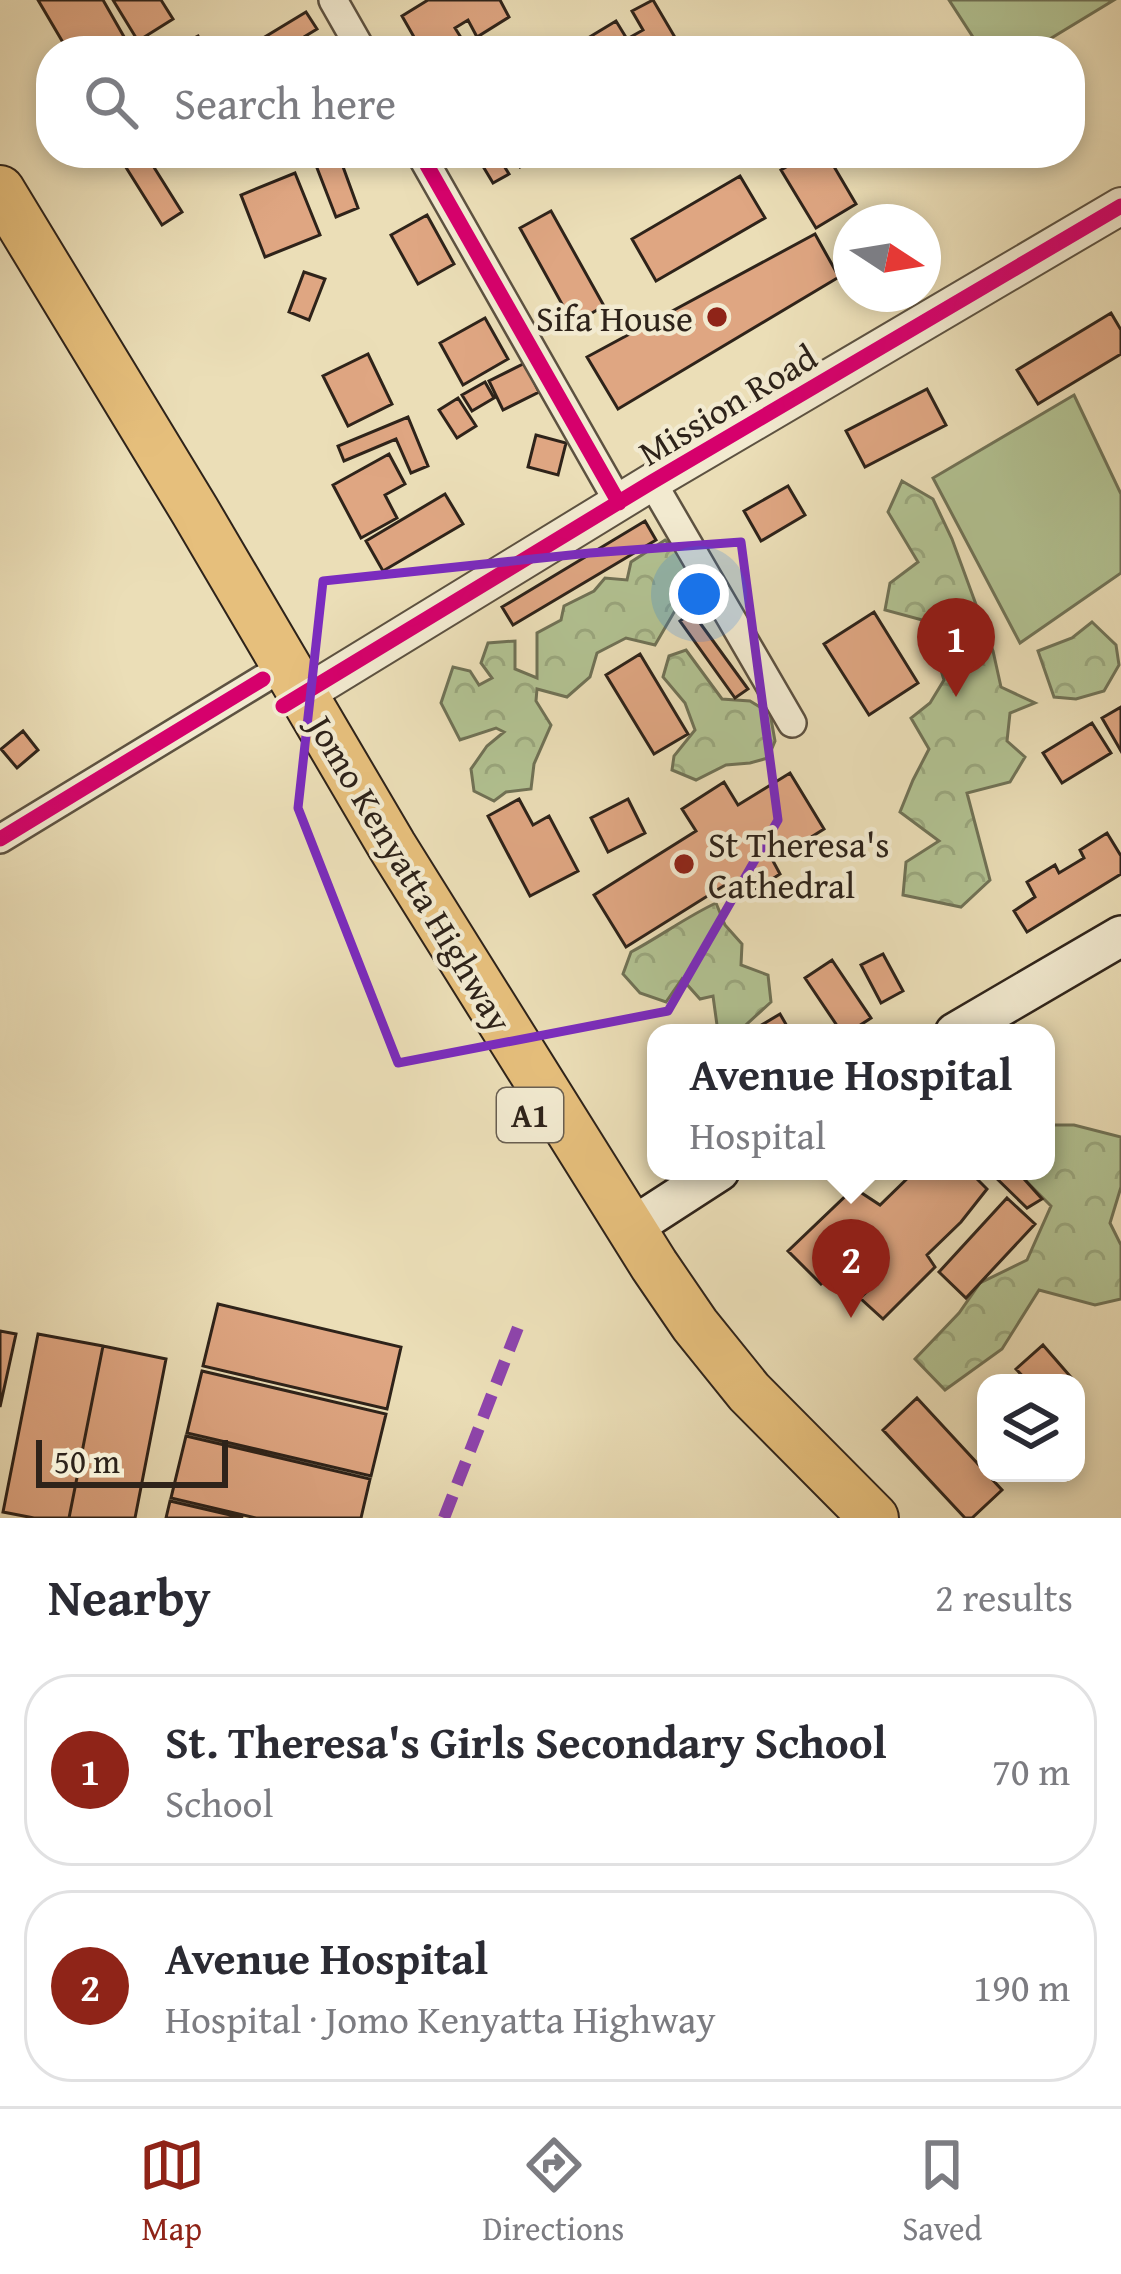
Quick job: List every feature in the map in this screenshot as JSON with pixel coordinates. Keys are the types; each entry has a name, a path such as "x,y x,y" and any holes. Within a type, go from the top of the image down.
{"highway":[{"name":"Jomo Kenyatta Highway","path":"0,190 283,693 332,793 442,964 584,1204 738,1409 842,1518"},
{"name":"Jomo Kenyatta Highway","path":"0,243 283,693 392,846 695,1325 749,1392 874,1518"}],"main road":[{"path":"971,1024 1121,936"},
{"path":"631,1228 705,1180"}],"street":[{"path":"334,0 354,36"},
{"path":"429,168 619,503"},
{"name":"Mission Road","path":"283,693 619,503 1121,206"},
{"path":"652,482 792,723"},
{"path":"0,838 283,693"}],"highlighted area":[{"path":"741,542 778,820 668,1011 398,1063 298,808 323,581"}],"green space":[{"path":"949,0 1114,0 1055,36 972,36"},
{"path":"1074,395 1121,494 1121,573 1020,643 933,478"},
{"path":"902,481 933,499 993,651 1001,687 1035,703 1010,713 1007,741 1025,757 1010,782 967,793 990,880 961,907 903,895 906,862 939,841 900,812 929,749 911,718 930,703 944,680 926,621 885,610 890,583 918,562 888,512"},
{"path":"665,540 682,554 704,597 680,602 655,645 626,638 597,653 590,677 567,697 537,689 536,701 551,725 534,764 531,789 506,792 494,801 474,791 471,769 504,732 496,728 460,740 441,703 453,667 470,671 479,685 492,678 481,663 488,643 515,641 515,669 537,678 537,633 561,620 564,606 594,591 605,578 627,580 631,562"},
{"path":"1092,622 1116,645 1119,665 1104,691 1076,699 1054,697 1038,651 1072,638"},
{"path":"686,650 722,699 750,701 770,713 775,741 768,758 726,765 696,780 672,770 674,756 695,730 685,703 663,677 669,656"},
{"path":"716,903 725,925 742,944 741,965 768,975 771,1002 747,1024 717,1024 713,996 700,999 682,979 666,1002 640,993 623,974 631,952"},
{"path":"1055,1125 1121,1137 1121,1187 1110,1223 1121,1245 1121,1299 1095,1305 1039,1290 1002,1349 945,1390 915,1359 980,1283 1027,1260 1051,1206 1025,1180 1055,1180"}],"building":[{"path":"38,0 103,0 124,36 59,36"},
{"path":"113,0 161,0 173,19 146,36 135,36"},
{"path":"428,0 500,0 509,17 479,36 468,20 455,28 460,36 413,36 402,16"},
{"path":"653,0 674,36 632,36 643,30 632,11"},
{"path":"306,12 317,29 306,36 266,36"},
{"path":"616,21 625,36 591,36"},
{"path":"126,168 154,168 182,212 162,225"},
{"path":"317,168 343,168 358,208 336,217"},
{"path":"484,168 505,168 509,174 493,183"},
{"path":"784,168 835,168 856,204 833,204 833,218 816,228 781,170"},
{"path":"295,173 320,235 265,257 241,195"},
{"path":"740,176 765,218 656,281 632,239"},
{"path":"551,211 604,306 573,324 520,228"},
{"path":"427,215 454,264 418,284 391,235"},
{"name":"Sifa House","path":"815,234 833,266 833,281 618,409 587,357"},
{"path":"304,272 325,279 309,320 289,312"},
{"path":"1111,313 1121,330 1121,354 1038,404 1017,370"},
{"path":"485,318 508,359 463,385 440,343"},
{"path":"368,354 392,404 348,426 323,376"},
{"path":"525,363 539,392 503,410 489,381"},
{"path":"485,382 494,398 472,411 462,395"},
{"path":"927,389 946,425 865,467 846,431"},
{"path":"458,398 476,426 457,438 439,410"},
{"path":"408,417 428,466 411,473 396,439 344,461 338,446"},
{"path":"536,435 566,443 558,475 528,467"},
{"path":"389,454 405,484 385,495 397,518 361,538 333,485"},
{"path":"788,486 805,515 761,541 744,511"},
{"path":"445,494 463,524 383,571 366,541"},
{"path":"645,521 656,540 513,625 502,607"},
{"path":"692,612 748,689 735,698 680,621"},
{"path":"874,612 918,683 869,715 824,644"},
{"path":"640,654 688,734 654,754 606,675"},
{"path":"1121,707 1121,751 1102,718"},
{"path":"1092,723 1111,753 1062,783 1043,753"},
{"path":"23,731 38,750 17,768 1,749"},
{"path":"790,773 824,829 773,861 780,874 744,897 733,880 626,947 594,895 696,831 682,809 724,782 738,805"},
{"path":"519,799 533,825 549,816 578,871 530,896 488,816"},
{"path":"628,799 645,833 608,852 591,818"},
{"path":"1107,833 1121,856 1121,874 1027,932 1014,911 1035,897 1027,882 1055,865 1059,873 1084,858 1080,850"},
{"path":"883,954 903,991 881,1003 861,965"},
{"path":"832,960 871,1018 862,1024 836,1024 805,978"},
{"path":"780,1014 786,1024 763,1024"},
{"path":"906,1180 978,1180 987,1189 927,1255 935,1267 883,1319 860,1298 880,1270 872,1262 840,1287 831,1276 821,1284 788,1251 854,1188 880,1205"},
{"path":"998,1180 1025,1180 1042,1199 1027,1208"},
{"path":"1007,1198 1035,1224 966,1298 939,1272"},
{"path":"218,1304 401,1347 387,1409 203,1366"},
{"path":"0,1331 16,1334 0,1407"},
{"path":"38,1334 103,1346 69,1518 3,1512"},
{"path":"1043,1345 1068,1374 1021,1374 1016,1369"},
{"path":"103,1346 166,1359 135,1518 69,1518"},
{"path":"202,1371 386,1414 371,1476 187,1433"},
{"path":"917,1398 977,1463 977,1482 995,1482 1002,1490 972,1518 965,1518 883,1430"},
{"path":"186,1436 370,1479 361,1518 256,1518 171,1498"},
{"path":"170,1501 243,1518 166,1518"}],"marked path":[{"path":"444,1518 522,1317"}],"cycle path":[{"path":"429,168 619,503"},
{"path":"283,706 1121,206"},
{"path":"0,839 263,679"}],"place":[{"name":"Sifa House","path":"717,317"},
{"name":"St. Theresa's Girls Secondary School","path":"956,697"},
{"name":"St Theresa's Cathedral","path":"684,864"},
{"name":"Avenue Hospital","path":"851,1318"}]}
